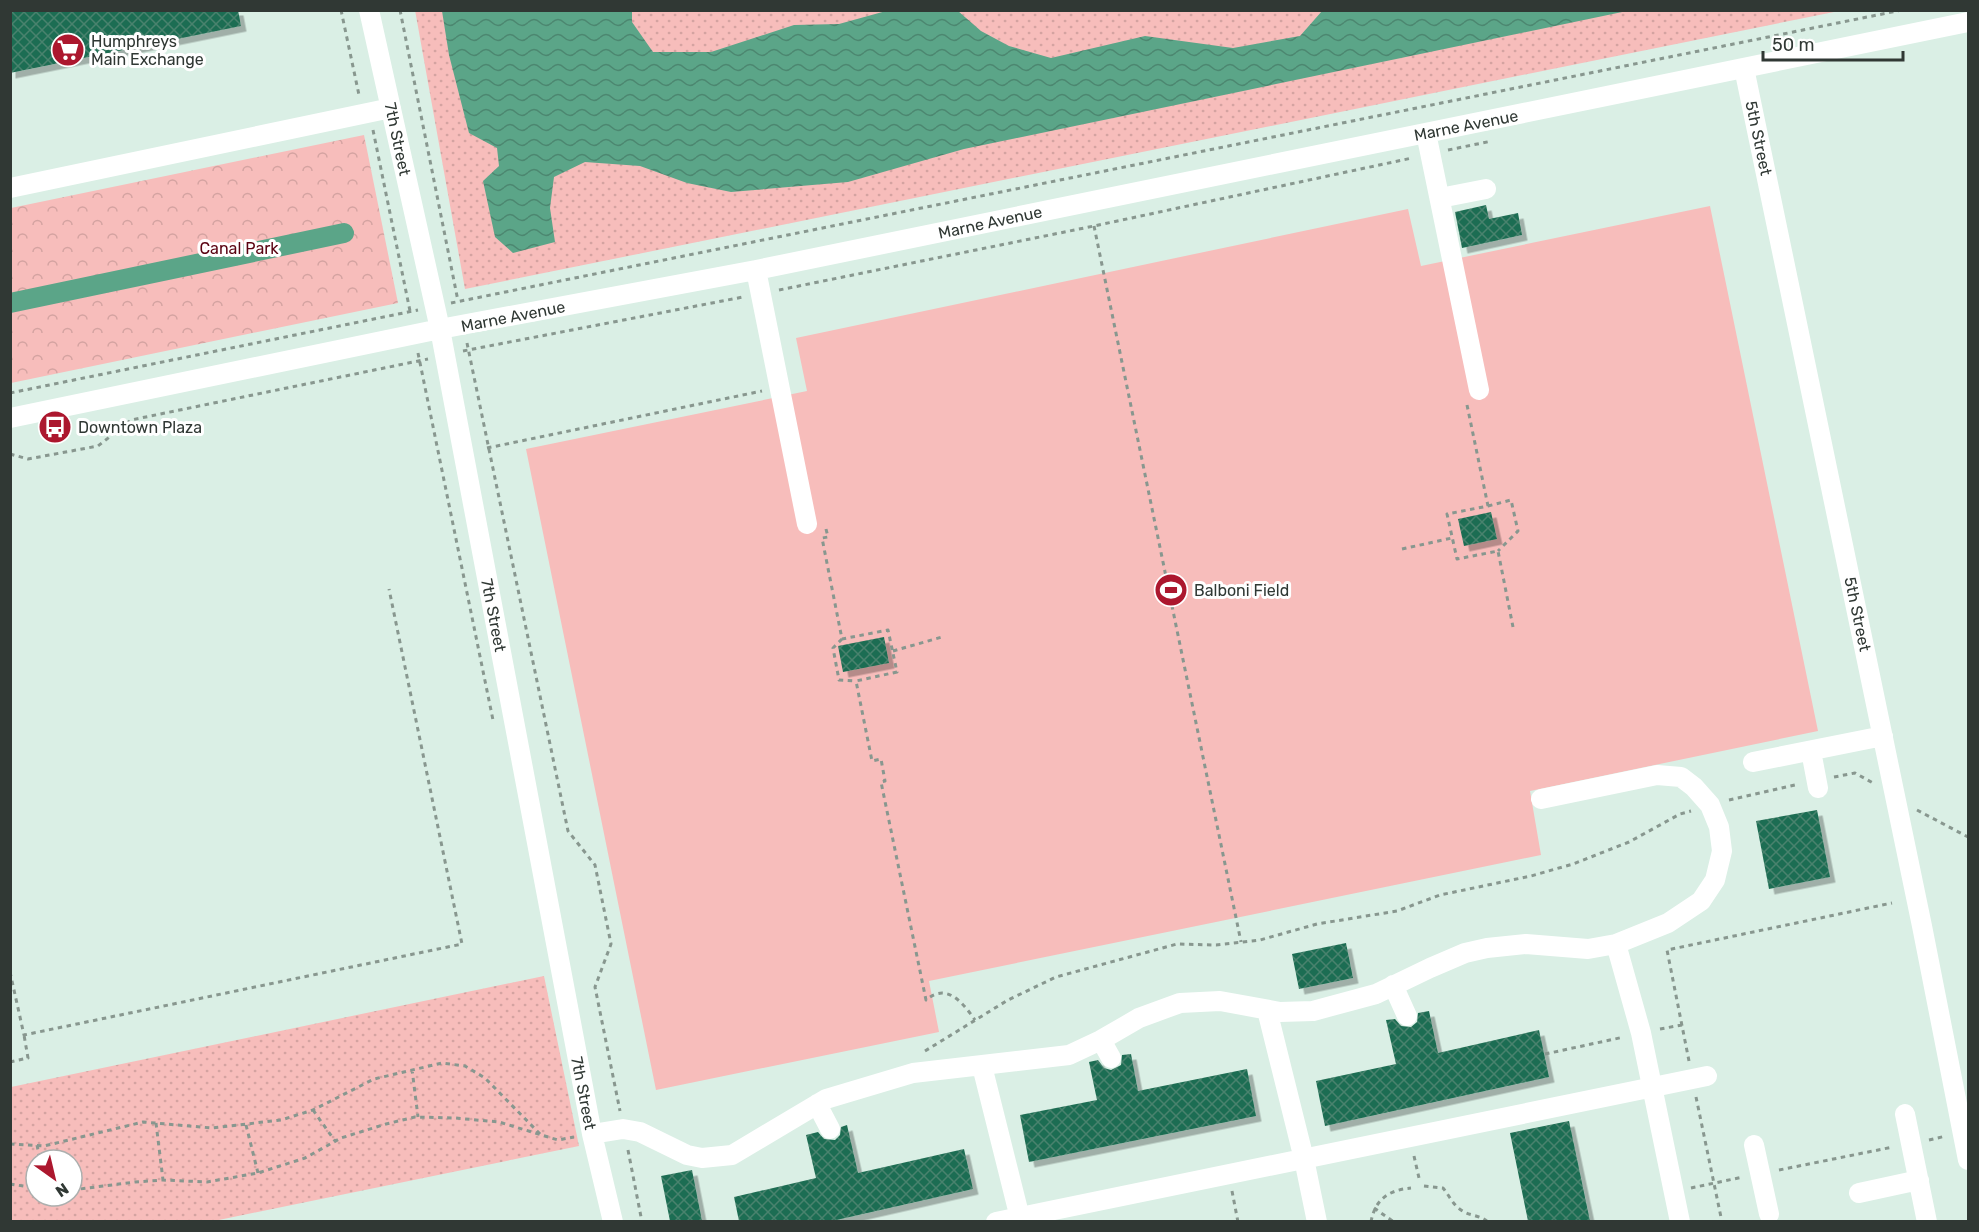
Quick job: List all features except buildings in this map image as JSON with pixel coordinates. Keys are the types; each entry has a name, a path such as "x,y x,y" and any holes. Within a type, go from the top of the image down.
{"street":[{"name":"7th Street","path":"369,10 440,329 592,1134 613,1221"},
{"name":"Marne Avenue","path":"10,418 440,329 756,270 1968,22"},
{"name":"5th Street","path":"1744,68 1927,949 1968,1160"},
{"path":"10,188 391,108"},
{"path":"1426,133 1440,198 1473,396"},
{"path":"1440,198 1486,189"},
{"path":"756,270 780,388 816,525"},
{"path":"1753,762 1883,736"},
{"path":"1811,751 1818,784"},
{"path":"592,1134 623,1129 640,1132 687,1155 702,1158 732,1155 826,1099 913,1073 1068,1055 1101,1040 1139,1018 1180,1003 1220,1001 1280,1012 1313,1011 1376,994 1465,953 1487,948 1526,944 1588,949 1616,944 1668,923 1701,901 1715,880 1722,851 1719,827 1710,805 1694,787 1681,777 1658,775 1541,799"},
{"path":"1616,944 1641,1033 1680,1221"},
{"path":"1393,985 1407,1016"},
{"path":"1267,1010 1304,1158 1317,1221"},
{"path":"1101,1040 1111,1058"},
{"path":"982,1066 1020,1219"},
{"path":"996,1221 1020,1219 1700,1077"},
{"path":"817,1104 830,1129"},
{"path":"1905,1114 1928,1221"},
{"path":"1754,1145 1769,1214"},
{"path":"1859,1193 1919,1180"}],"path":[{"path":"341,10 357,89 374,133 410,312"},
{"path":"400,10 459,302"},
{"path":"10,393 1694,54 1902,10"},
{"path":"10,454 28,459 98,446 131,420 469,350 1094,226 1499,139"},
{"path":"1094,226 1241,942"},
{"path":"463,325 568,831 595,864 611,944 595,987 642,1221"},
{"path":"415,335 494,727"},
{"path":"487,448 780,388"},
{"path":"1473,396 1488,506"},
{"path":"1511,500 1518,531 1498,551 1457,559 1447,514 1488,506 1511,500"},
{"path":"816,525 828,537 822,538 842,639"},
{"path":"1402,549 1452,538"},
{"path":"1498,551 1513,627"},
{"path":"24,1035 462,944 389,589"},
{"path":"888,630 897,672 856,681 839,680 833,648 842,639 888,630"},
{"path":"893,651 942,637"},
{"path":"856,681 872,761 881,759 885,781 881,782 926,1000 932,995 953,995 962,1001 975,1020"},
{"path":"919,1055 1008,999 1056,977 1177,944 1216,945 1260,940 1317,924 1397,911 1440,895 1552,870 1629,842 1680,814 1710,805 1818,784 1855,773 1968,837"},
{"path":"1722,1221 1713,1183 1700,1077 1682,1025 1667,950 1892,903"},
{"path":"10,972 28,1058 10,1062"},
{"path":"1545,1054 1682,1025"},
{"path":"10,1144 44,1146 143,1122 212,1128 281,1120 313,1110 374,1080 442,1063 465,1066 485,1078 542,1136"},
{"path":"412,1069 418,1117"},
{"path":"313,1110 334,1141"},
{"path":"84,1189 164,1180 207,1182 258,1173 305,1158 334,1141 386,1124 418,1117 499,1122 558,1140 592,1134"},
{"path":"156,1123 164,1180"},
{"path":"246,1125 258,1173"},
{"path":"1674,1191 1963,1133"},
{"path":"1228,1174 1238,1221"},
{"path":"1424,1186 1443,1188 1463,1212 1488,1221"},
{"path":"1371,1221 1374,1208 1389,1193 1411,1188"},
{"path":"1374,1208 1394,1221"}],"green space":[{"path":"415,10 1839,11 465,289"},
{"name":"Canal Park","path":"364,135 398,303 11,383 11,208"},
{"name":"Balboni Field","path":"1710,206 1818,731 1530,791 1541,855 929,981 939,1032 656,1090 526,449 807,391 796,338 1408,209 1421,266"},
{"path":"544,976 579,1146 214,1221 11,1221 11,1087"}],"water":[{"path":"442,11 632,11 632,22 653,52 711,52 794,25 839,24 886,11 958,11 981,31 1009,46 1051,58 1145,36 1233,48 1300,36 1322,11 1627,11 964,149 848,182 731,192 687,183 640,166 585,162 554,177 550,208 555,242 513,253 495,237 483,181 499,166 497,148 469,133 449,55"}],"waterway":[{"path":"10,303 344,233"}],"place":[{"name":"Humphreys Main Exchange","path":"68,50"},
{"name":"Downtown Plaza","path":"55,427"},
{"name":"Balboni Field","path":"1171,590"}]}
